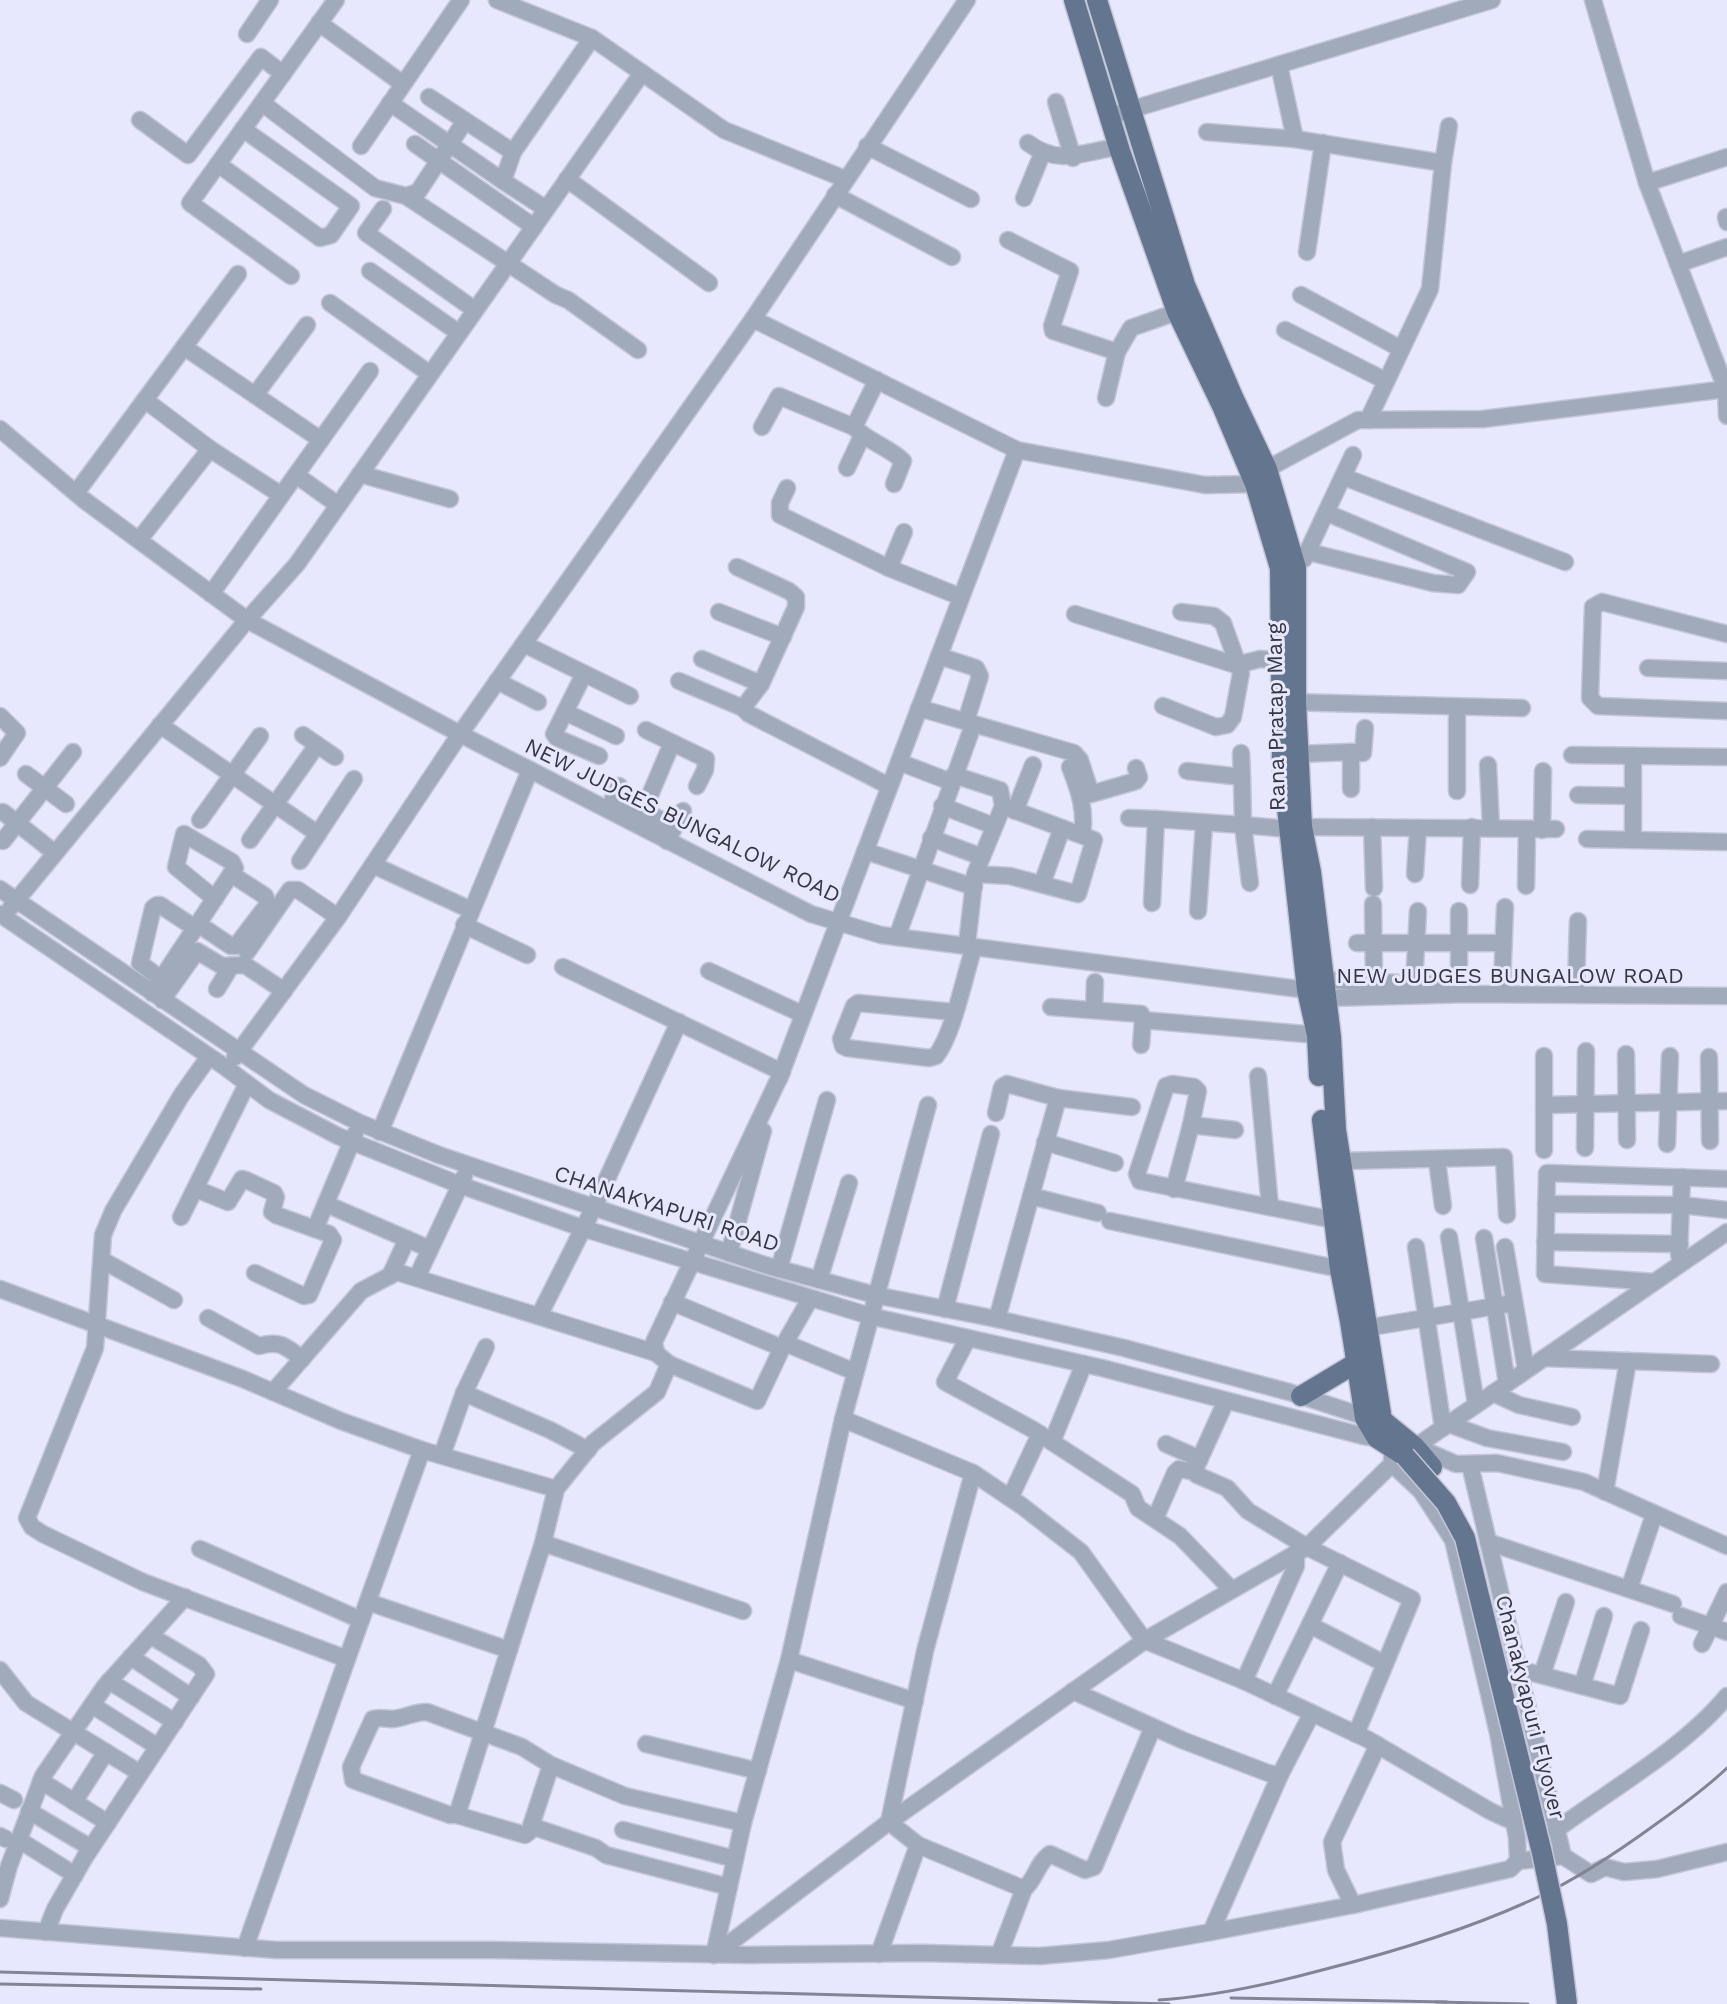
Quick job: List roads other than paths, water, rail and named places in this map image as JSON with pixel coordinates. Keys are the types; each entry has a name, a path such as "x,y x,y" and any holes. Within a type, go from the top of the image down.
{"main road":[{"name":"Rana Pratap Marg","path":"1074,0 1119,147 1177,312 1302,560 1282,762 1296,828 1311,872 1319,989 1317,1035 1323,1126 1340,1269 1356,1363 1390,1440"},
{"name":"Rana Pratap Marg","path":"1097,0 1185,285 1233,397 1261,476 1264,507 1280,568 1281,660 1298,754 1296,828"},
{"name":"Rana Pratap Marg","path":"1319,989 1331,1037 1336,1130 1366,1328 1390,1440"},
{"path":"1301,1396 1356,1363"},
{"name":"Chanakyapuri Flyover","path":"1390,1440 1432,1467 1457,1495 1478,1533 1556,1850 1571,1922 1581,2004"},
{"name":"Chanakyapuri Flyover","path":"1390,1440 1446,1503 1465,1538 1542,1853 1557,1924 1567,2004"}],"street":[{"path":"247,34 270,0"},
{"path":"291,276 190,203 336,0"},
{"path":"361,146 461,0"},
{"path":"497,0 592,38 724,130 845,179"},
{"path":"225,1067 240,1052 338,917 460,734 753,319 967,0"},
{"path":"1434,13 1461,0"},
{"path":"1109,112 1434,13 1492,0"},
{"path":"1593,0 1647,183 1726,389 1727,416"},
{"path":"319,23 403,84"},
{"path":"503,181 513,152 592,38"},
{"path":"1130,105 1279,65 1328,46"},
{"path":"140,120 188,155 261,57 283,74"},
{"path":"1279,65 1295,139"},
{"path":"642,73 297,564 1,917 225,1067 269,1100 352,1142 460,1185 582,1228 870,1316 1084,1364 1390,1440 1456,1464 1497,1463 1584,1482 1727,1546"},
{"path":"429,97 513,152"},
{"path":"1056,102 1073,158"},
{"path":"262,103 375,188 406,196 638,350"},
{"path":"390,103 546,209"},
{"path":"406,196 418,192 465,121"},
{"path":"1368,420 1430,289 1449,126"},
{"path":"218,164 320,238 331,235 351,206 243,129"},
{"path":"1207,132 1295,139 1443,163"},
{"path":"1028,143 1042,154 1073,158 1092,150 1119,147"},
{"path":"1307,252 1323,143"},
{"path":"415,144 534,227"},
{"path":"867,146 971,199"},
{"path":"1024,198 1042,154"},
{"path":"1647,183 1727,157"},
{"path":"567,179 709,283"},
{"path":"835,195 952,257"},
{"path":"383,209 366,233 475,310"},
{"path":"1008,240 1070,271 1053,331 1117,352"},
{"path":"1678,264 1727,247"},
{"path":"370,271 459,333"},
{"path":"76,493 238,274"},
{"path":"1301,295 1401,349"},
{"path":"330,303 430,374"},
{"path":"1106,398 1117,352 1131,328 1177,312"},
{"path":"753,319 1017,450 1205,485 1261,476 1358,420 1483,419 1726,389"},
{"path":"255,395 307,325"},
{"path":"1285,330 1386,381"},
{"path":"184,347 321,440"},
{"path":"211,594 370,371"},
{"path":"847,468 877,380"},
{"path":"762,427 779,396 858,432 897,455 903,461 894,484"},
{"path":"145,400 210,449 281,495"},
{"name":"NEW JUDGES BUNGALOW ROAD","path":"0,429 76,493 247,620 530,770 613,798 640,819 675,826 811,914 881,935 1319,989 1469,994 1727,996"},
{"path":"139,540 210,449"},
{"path":"729,1253 756,1153 802,1014 1017,450"},
{"path":"1327,513 1467,572 1458,585 1302,560 1353,455"},
{"path":"360,474 450,499"},
{"path":"296,475 338,505"},
{"path":"1344,477 1565,562"},
{"path":"787,488 780,503 780,515 889,568 961,597"},
{"path":"889,568 904,532"},
{"path":"737,567 796,597 796,607 761,684 743,708"},
{"path":"1727,634 1596,603 1593,607 1590,698 1598,706 1727,711"},
{"path":"719,612 783,637"},
{"path":"1163,706 1216,727 1227,725 1233,717 1241,673 1221,619 1181,612"},
{"path":"1075,614 1236,665 1260,659 1281,660"},
{"path":"524,644 630,696"},
{"path":"897,937 969,726 980,676 976,668 939,656"},
{"path":"702,659 761,684"},
{"path":"1648,668 1727,671"},
{"path":"584,674 556,730 557,738 599,756"},
{"path":"497,681 538,702"},
{"path":"679,681 743,708 749,714 889,786"},
{"path":"1288,702 1522,708"},
{"path":"919,708 969,726 1074,753 1080,760 1091,794 1136,781 1139,777 1136,768"},
{"path":"1457,708 1457,791"},
{"path":"565,712 616,736"},
{"path":"0,716 17,733 0,758"},
{"path":"160,725 318,834"},
{"path":"1298,754 1363,753 1365,728"},
{"path":"646,730 706,759 707,764 697,786"},
{"path":"200,820 260,736"},
{"path":"250,840 275,804 310,740 335,757"},
{"path":"640,819 672,743"},
{"path":"3,841 73,752"},
{"path":"1351,752 1351,789"},
{"path":"1241,753 1243,825 1250,883"},
{"path":"1572,755 1727,757"},
{"path":"1633,756 1633,840"},
{"path":"865,851 920,870 974,880 1010,876 1078,894 1094,840 1009,809 1000,790 899,762"},
{"path":"954,1012 858,1003 841,1039 847,1048 929,1058 936,1056 943,1048 954,1012 970,946 974,880 994,826 1009,809 1033,765"},
{"path":"1488,765 1491,827"},
{"path":"1070,767 1085,818 1082,835"},
{"path":"380,1132 530,770"},
{"path":"1187,771 1242,777"},
{"path":"1526,886 1542,830 1543,771"},
{"path":"26,774 66,804"},
{"path":"300,861 354,779"},
{"path":"1578,795 1633,796"},
{"path":"942,806 994,826"},
{"path":"3,812 55,853"},
{"path":"1129,818 1296,828 1491,827 1542,830"},
{"path":"1152,903 1156,819"},
{"path":"1198,911 1204,824"},
{"path":"1372,827 1374,896 1365,943 1374,982"},
{"path":"1470,885 1472,827"},
{"path":"1042,884 1062,828"},
{"path":"1415,874 1418,828"},
{"path":"158,991 235,868 232,862 184,834 175,864 178,872 215,899"},
{"path":"931,838 982,857"},
{"path":"1587,839 1727,842"},
{"path":"373,865 468,917 527,955"},
{"path":"158,991 140,963 153,908 160,905 236,946 268,904 265,896 231,874"},
{"name":"CHANAKYAPURI ROAD","path":"0,889 158,991 304,1095 380,1132 470,1166 779,1269 875,1295 1047,1331 1301,1396 1390,1440"},
{"path":"247,952 290,890 298,890 338,917"},
{"path":"1502,986 1505,907"},
{"path":"1414,983 1418,911"},
{"path":"1459,911 1459,970"},
{"path":"1576,988 1578,921"},
{"path":"1365,943 1503,943"},
{"path":"158,991 197,951 222,966 245,965 284,991"},
{"path":"217,989 231,966"},
{"path":"563,967 782,1072"},
{"path":"709,971 802,1014"},
{"path":"1094,1010 1095,982"},
{"path":"1319,989 1374,982 1576,988 1727,985"},
{"path":"1051,1007 1141,1014 1141,1045"},
{"path":"1143,1020 1317,1035"},
{"path":"539,1316 594,1207 679,1022"},
{"path":"1585,1148 1586,1051"},
{"path":"1626,1054 1627,1140"},
{"path":"1544,1056 1544,1150"},
{"path":"1667,1144 1670,1056"},
{"path":"1709,1057 1710,1141"},
{"path":"208,1058 181,1096 113,1211 103,1235 95,1348 27,1518 32,1527 43,1534 143,1582 347,1659"},
{"path":"457,1815 543,1543 556,1489 588,1450 657,1392 663,1359 654,1342 782,1072"},
{"path":"1258,1076 1270,1207"},
{"path":"181,1217 247,1084"},
{"path":"996,1113 1002,1087 1007,1084 1058,1098 1132,1107"},
{"path":"1174,1189 1198,1091 1194,1087 1172,1084 1166,1086 1137,1174 1140,1181 1174,1189 1334,1220"},
{"path":"997,1319 1058,1098"},
{"path":"779,1269 827,1100"},
{"path":"1545,1105 1727,1101"},
{"path":"714,1955 743,1823 789,1660 843,1419 928,1105"},
{"path":"315,1229 360,1123"},
{"path":"1191,1125 1235,1130"},
{"path":"945,1309 991,1134"},
{"path":"1045,1142 1115,1163"},
{"path":"1343,1161 1504,1157 1507,1215"},
{"path":"1437,1161 1443,1206"},
{"path":"417,1277 470,1166"},
{"path":"1654,1282 1545,1274 1547,1173 1727,1179"},
{"path":"1679,1264 1682,1177"},
{"path":"196,1189 228,1202 242,1179 246,1180 274,1193 276,1197 272,1212 276,1215 329,1234 333,1240 309,1295 304,1296 255,1273"},
{"path":"819,1280 849,1183"},
{"path":"1031,1196 1104,1217 1340,1269"},
{"path":"326,1204 430,1249"},
{"path":"1546,1204 1681,1205 1727,1210"},
{"path":"1244,1681 1302,1550 1390,1440 1446,1426 1727,1232"},
{"path":"1449,1237 1476,1404"},
{"path":"1484,1238 1507,1383"},
{"path":"390,1276 407,1239"},
{"path":"1545,1242 1680,1244"},
{"path":"1416,1247 1425,1318 1446,1426"},
{"path":"1505,1247 1526,1370"},
{"path":"102,1260 174,1300"},
{"path":"273,1392 361,1291 397,1272 663,1359 757,1401 810,1299"},
{"path":"0,1289 243,1379 341,1421 422,1450 556,1489"},
{"path":"672,1302 855,1372"},
{"path":"1366,1328 1514,1303"},
{"path":"208,1318 259,1346 275,1342 283,1344 302,1359"},
{"path":"1042,1354 1047,1331"},
{"path":"968,1338 945,1382 1046,1438 1132,1494 1138,1508 1180,1536 1231,1589"},
{"path":"442,1455 464,1393 486,1347"},
{"path":"1544,1358 1711,1364"},
{"path":"1605,1492 1628,1361"},
{"path":"1010,1498 1046,1438 1084,1364"},
{"path":"464,1393 588,1450"},
{"path":"1493,1393 1519,1405 1572,1417"},
{"path":"1226,1401 1198,1465 1197,1475 1227,1488 1248,1511 1302,1550 1340,1563 1412,1599 1356,1734"},
{"path":"843,1419 973,1473 1010,1498 1081,1552 1144,1640 1244,1681 1356,1734 1514,1822"},
{"path":"1446,1426 1487,1438 1563,1452"},
{"path":"1390,1440 1453,1540 1498,1733 1518,1861"},
{"path":"1166,1444 1198,1465"},
{"path":"245,1948 422,1450"},
{"path":"1155,1519 1175,1473 1179,1469 1198,1465"},
{"path":"1470,1465 1563,1856"},
{"path":"889,1822 915,1701 973,1473"},
{"path":"1629,1589 1654,1515"},
{"path":"1488,1542 1629,1589 1727,1632"},
{"path":"543,1543 743,1611"},
{"path":"200,1549 361,1620"},
{"path":"714,1955 889,1822 1144,1640 1302,1550"},
{"path":"1275,1696 1340,1563"},
{"path":"1702,1644 1727,1592"},
{"path":"0,1899 8,1838 29,1811 41,1781 109,1681 185,1597"},
{"path":"368,1602 509,1650"},
{"path":"1542,1675 1566,1602"},
{"path":"1582,1686 1604,1616"},
{"path":"1310,1625 1385,1664"},
{"path":"1518,1669 1620,1696 1641,1630"},
{"path":"46,1932 55,1909 91,1848 206,1674 151,1636"},
{"path":"131,1657 191,1697"},
{"path":"789,1660 915,1701"},
{"path":"0,1670 26,1703 140,1773"},
{"path":"109,1681 175,1722"},
{"path":"1073,1691 1247,1766 1280,1775"},
{"path":"1556,1830 1677,1742 1711,1715 1727,1696"},
{"path":"92,1705 158,1747"},
{"path":"551,1765 531,1826 525,1835 384,1793 353,1780 351,1767 373,1719 383,1716 393,1719 412,1712 427,1712 522,1747 551,1765 625,1796 743,1823"},
{"path":"1211,1932 1280,1775 1312,1713"},
{"path":"999,1955 1024,1889 1030,1884 1042,1860 1050,1854 1085,1870 1094,1867 1153,1727"},
{"path":"646,1744 758,1771"},
{"path":"1353,1905 1336,1870 1332,1842 1378,1745"},
{"path":"74,1802 106,1752"},
{"path":"41,1781 108,1823"},
{"path":"29,1811 91,1848"},
{"path":"889,1822 918,1845 1024,1889"},
{"path":"531,1826 596,1848 606,1855 729,1887"},
{"path":"623,1830 735,1859"},
{"path":"8,1838 75,1875"},
{"path":"879,1954 918,1845"},
{"path":"0,1928 245,1948 1040,1956 1109,1950 1353,1905 1510,1869 1518,1861 1563,1856 1591,1874 1605,1867 1624,1872 1657,1869 1727,1852"}],"railway":[{"path":"1159,2000 1285,1980 1406,1947 1512,1909 1598,1864 1683,1804 1727,1768"},
{"path":"0,1972 1169,2004"},
{"path":"0,1984 261,1989"},
{"path":"1231,1998 1447,2002"},
{"path":"1436,2002 1528,2004"}]}
